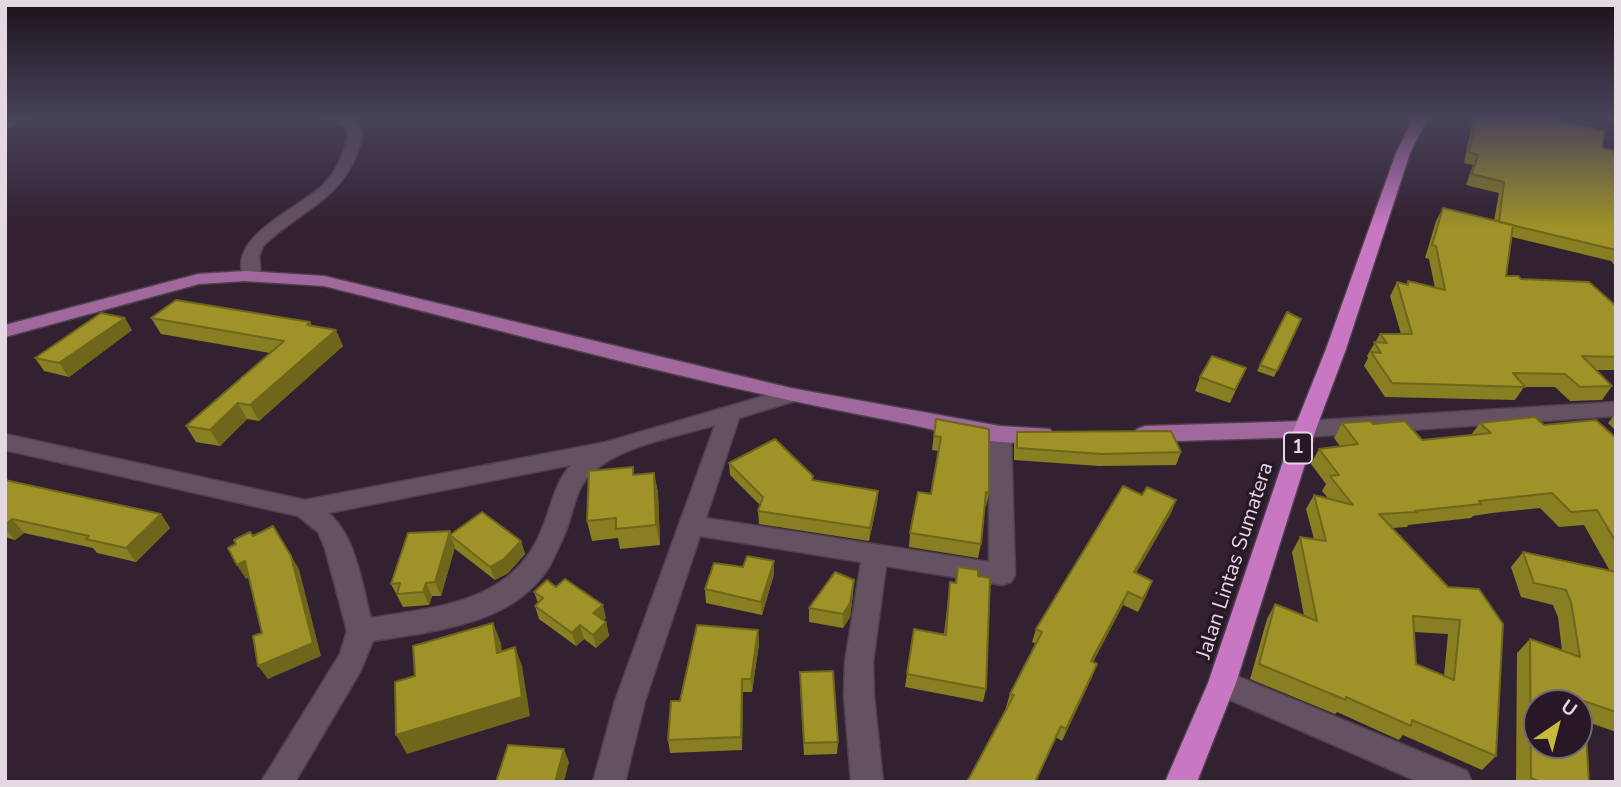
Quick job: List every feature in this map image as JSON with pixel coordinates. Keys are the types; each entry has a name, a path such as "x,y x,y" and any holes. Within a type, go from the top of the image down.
{"highway":[{"name":"Jalan Lintas Sumatera","path":"1181,782 1222,683 1304,429 1336,349 1404,154"}],"main road":[{"path":"5,331 198,279 222,275 324,281 791,395 1000,434 1055,434"},
{"path":"1125,434 1304,429"}],"street":[{"path":"252,277 250,256 258,241 307,206 346,169 353,154"},
{"path":"5,442 305,509 606,450 791,395"},
{"path":"1304,429 1616,409"},
{"path":"609,782 630,701 731,411"},
{"path":"1578,412 1597,429"},
{"path":"691,525 1002,575 1000,434"},
{"path":"361,631 481,609 503,598 523,583 536,567 552,536 564,491 572,477 583,465 606,450"},
{"path":"277,782 350,663 358,647 361,631 338,548 327,526 305,509"},
{"path":"867,782 859,696 859,662 875,555"},
{"path":"1222,683 1456,782"}],"building":[{"path":"1474,154 1615,154 1616,250 1499,222 1504,182 1472,174 1478,155"},
{"path":"1443,208 1513,225 1506,276 1589,282 1616,306 1616,357 1582,356 1612,386 1580,387 1565,374 1513,373 1525,387 1392,383 1371,352 1381,353 1374,342 1387,343 1380,334 1412,334 1397,282 1408,285 1408,281 1445,290 1436,246 1432,245"},
{"path":"176,300 310,322 307,325 336,330 250,405 238,403 210,430 186,426 284,341 151,318"},
{"path":"1287,312 1301,319 1277,371 1260,365"},
{"path":"101,313 125,318 59,363 35,358"},
{"path":"1212,356 1246,368 1235,390 1200,377"},
{"path":"1535,417 1544,425 1596,420 1616,438 1616,542 1597,510 1571,512 1552,493 1479,501 1481,504 1415,511 1417,512 1379,514 1448,587 1479,589 1503,624 1496,756 1412,720 1411,726 1346,697 1346,700 1259,664 1275,604 1317,621 1300,537 1326,541 1314,495 1353,505 1330,476 1339,475 1319,449 1358,444 1342,423 1405,421 1422,440 1491,433 1480,423","holes":["1413,616 1460,620 1454,680 1416,664"]},
{"path":"936,419 989,429 989,493 986,492 981,544 910,533 918,492 931,494 941,437 934,436"},
{"path":"1171,431 1181,452 1102,454 1017,448 1017,432"},
{"path":"775,439 813,476 812,480 878,491 870,528 758,511 763,497 729,463"},
{"path":"633,467 633,475 654,473 656,525 616,529 616,518 587,521 589,471"},
{"path":"5,480 161,514 126,548 86,539 89,536 12,519 5,525"},
{"path":"1123,486 1142,495 1147,487 1176,500 1134,572 1152,581 1143,599 1128,592 1091,661 1097,664 1066,729 1061,726 1035,782 967,782 1014,695 1010,694 1042,632 1036,629"},
{"path":"482,512 521,541 504,559 490,567 450,535"},
{"path":"273,526 291,556 313,643 258,666 253,636 262,633 245,561 237,565 228,548 236,544 234,540 250,532 253,536"},
{"path":"450,531 435,582 426,583 423,592 397,594 400,583 391,584 408,533"},
{"path":"1523,552 1616,572 1616,712 1593,704 1593,689 1530,689 1530,639 1580,657 1571,602 1566,590 1534,583"},
{"path":"747,556 774,561 761,602 705,589 714,563 743,567"},
{"path":"958,567 978,570 978,576 990,578 986,689 907,674 914,629 946,635 950,582 956,583"},
{"path":"835,572 854,580 850,603 843,614 809,608"},
{"path":"565,579 603,605 593,613 606,622 593,635 580,625 572,633 535,606 543,598 534,592 547,580 556,587"},
{"path":"493,623 497,653 515,647 522,697 396,735 395,682 415,676 413,646"},
{"path":"697,625 758,630 751,679 742,679 741,737 668,740 671,701 680,701"},
{"path":"833,671 838,742 804,743 800,672"},
{"path":"508,745 564,749 555,782 496,782"},
{"path":"1531,759 1588,759 1589,782 1541,782 1531,778"}]}
